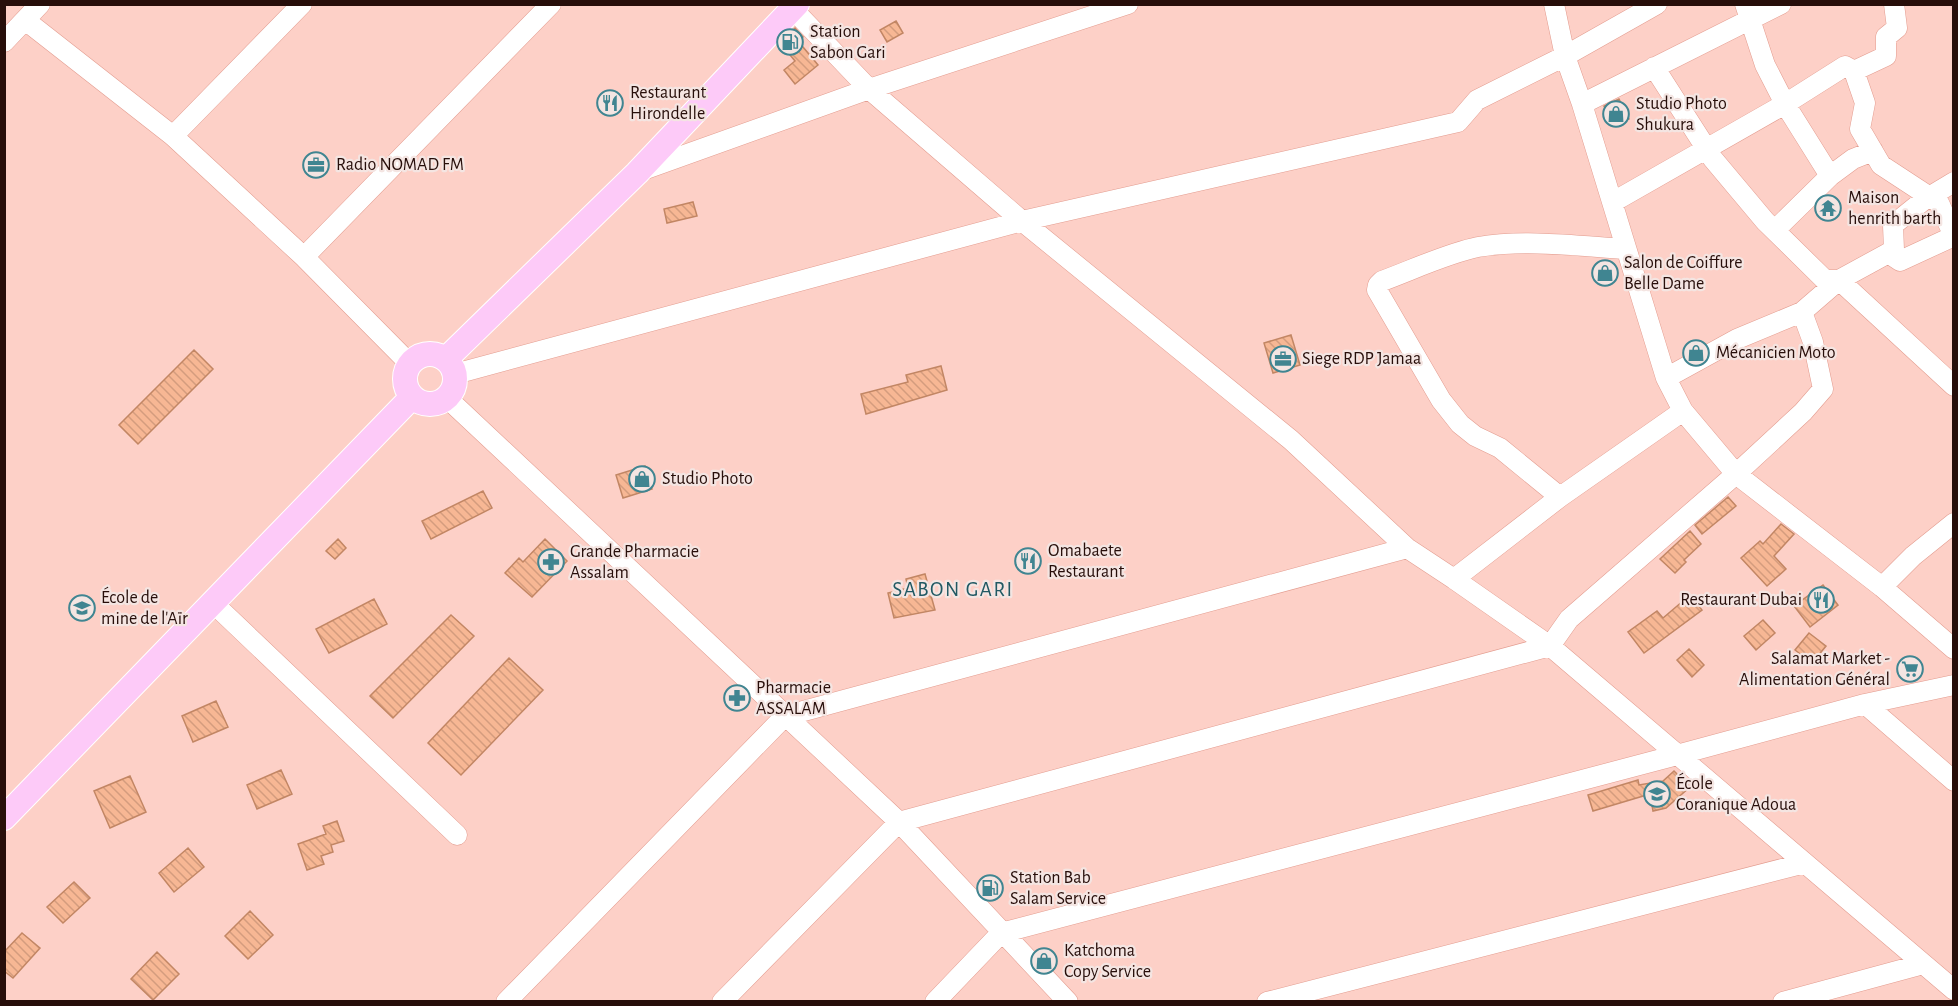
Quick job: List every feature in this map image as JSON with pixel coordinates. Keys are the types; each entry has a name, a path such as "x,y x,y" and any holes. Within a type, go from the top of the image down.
{"main road":[{"path":"450,366 637,173 792,6"},
{"path":"431,354 450,366 454,387 447,398 433,404 425,404 412,397 405,377 410,364 423,355 431,354"},
{"path":"4,819 412,397"}],"street":[{"path":"4,42 40,4"},
{"path":"173,136 302,4"},
{"path":"303,257 552,4"},
{"path":"637,173 869,89 1128,4"},
{"path":"1554,4 1565,56 1582,104 1666,378 1683,411 1736,474 1882,587 1953,649"},
{"path":"450,366 1022,222 1458,122 1477,100 1565,56 1657,4"},
{"path":"1582,104 1654,67 1748,12 1781,4"},
{"path":"1854,71 1886,56 1886,37 1897,28 1894,4"},
{"path":"792,6 869,89 1022,222 1291,440 1407,548 1550,646 1953,990"},
{"path":"1748,12 1765,65 1785,104 1830,176"},
{"path":"26,20 173,136 303,257 410,364"},
{"path":"1612,202 1785,104 1845,66 1854,71 1866,103 1860,129 1881,165 1939,203 1953,236 1900,261 1888,253"},
{"path":"1654,67 1706,148 1765,221 1825,280 1839,280 1953,386"},
{"path":"1774,230 1830,176 1853,159 1873,151"},
{"path":"1666,378 1737,339 1803,312 1839,280 1894,250 1893,225 1930,196 1953,182"},
{"path":"1560,497 1500,448 1475,436 1460,424 1441,400 1377,290 1378,285 1382,281 1478,247 1566,244 1626,249"},
{"path":"722,1002 899,822 1550,646 1569,619 1736,474 1803,412 1823,389 1813,342 1803,312"},
{"path":"447,398 899,822 1068,1002"},
{"path":"1454,579 1560,497 1683,411"},
{"path":"1882,587 1913,556 1953,523"},
{"path":"506,1002 785,717 1407,548"},
{"path":"212,602 457,835"},
{"path":"935,1002 1001,933 1865,704 1953,685"},
{"path":"1865,704 1953,781"},
{"path":"1267,1002 1804,863"},
{"path":"1783,1002 1923,964"}],"building":[{"path":"896,21 903,33 887,42 880,30"},
{"path":"795,28 803,37 798,41 818,65 795,84 784,70 795,61 780,43"},
{"path":"1619,99 1629,119 1613,126 1604,106"},
{"path":"693,202 697,216 667,223 664,209"},
{"path":"1291,335 1300,365 1273,373 1264,343"},
{"path":"194,350 213,369 138,444 119,425"},
{"path":"941,366 947,390 866,414 861,394 908,382 906,375"},
{"path":"645,466 652,489 623,498 616,475"},
{"path":"483,491 492,508 431,539 422,521"},
{"path":"1728,497 1736,506 1702,534 1695,525"},
{"path":"1781,524 1794,534 1774,556 1786,569 1767,586 1741,558 1760,541 1763,544"},
{"path":"1690,531 1701,544 1684,560 1686,562 1675,573 1660,559"},
{"path":"338,539 346,548 335,559 326,551"},
{"path":"545,539 567,561 532,597 505,573 519,558 523,562"},
{"path":"925,574 935,610 894,618 888,593 908,588 906,579"},
{"path":"1823,585 1838,605 1810,627 1794,606"},
{"path":"1690,595 1702,610 1644,653 1628,632 1657,611 1663,618"},
{"path":"374,599 387,624 329,653 316,629"},
{"path":"451,615 474,636 393,718 370,696"},
{"path":"1763,620 1775,633 1756,650 1744,636"},
{"path":"1809,633 1826,646 1812,663 1795,650"},
{"path":"1689,649 1704,665 1692,677 1677,660"},
{"path":"509,658 543,690 461,775 428,743"},
{"path":"216,701 228,727 193,742 182,716"},
{"path":"281,770 292,794 257,809 247,785"},
{"path":"1674,771 1690,787 1666,808 1653,811 1650,794 1593,811 1588,795 1638,780 1639,785 1663,781"},
{"path":"130,776 146,812 110,828 94,791"},
{"path":"337,821 344,841 331,845 333,852 321,856 324,864 307,870 298,844 326,834 323,826"},
{"path":"188,848 204,867 174,892 159,873"},
{"path":"74,882 90,898 63,923 47,907"},
{"path":"250,911 273,935 248,959 225,936"},
{"path":"22,933 40,948 13,978 4,971 4,952"},
{"path":"157,952 179,974 153,1000 131,979"}],"place":[{"name":"Station Sabon Gari","path":"790,42"},
{"name":"Restaurant Hirondelle","path":"610,103"},
{"name":"Studio Photo Shukura","path":"1616,114"},
{"name":"Radio NOMAD FM","path":"316,165"},
{"name":"Maison henrith barth","path":"1828,208"},
{"name":"Salon de Coiffure Belle Dame","path":"1605,273"},
{"name":"Mécanicien Moto","path":"1696,353"},
{"name":"Siege RDP Jamaa","path":"1283,359"},
{"name":"Studio Photo","path":"642,479"},
{"name":"Omabaete Restaurant","path":"1028,561"},
{"name":"Grande Pharmacie Assalam","path":"551,562"},
{"name":"Restaurant Dubai","path":"1821,600"},
{"name":"École de mine de l'Aïr","path":"82,608"},
{"name":"Salamat Market - Alimentation Général","path":"1910,669"},
{"name":"Pharmacie ASSALAM","path":"737,698"},
{"name":"École Coranique Adoua","path":"1657,794"},
{"name":"Station Bab Salam Service","path":"990,888"},
{"name":"Katchoma Copy Service","path":"1044,961"}],"district":[{"name":"SABON GARI","path":"953,589"}]}
